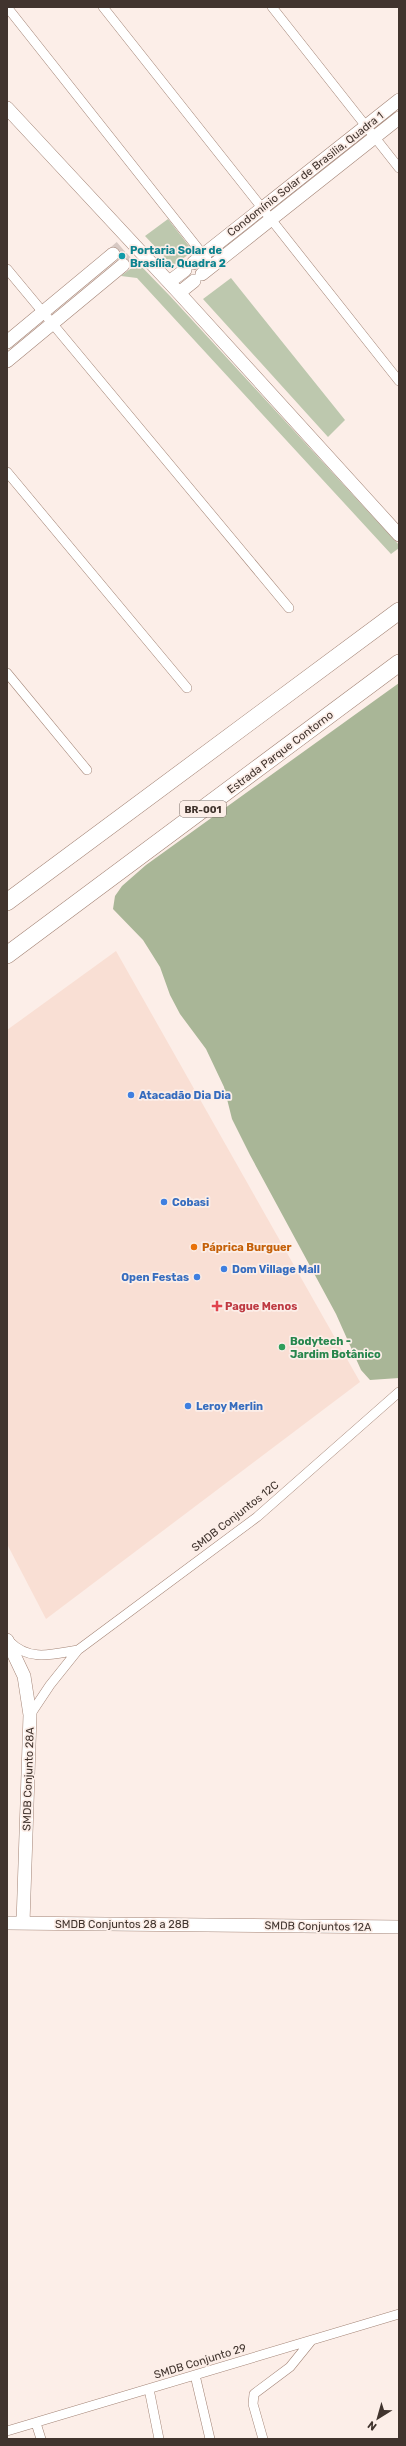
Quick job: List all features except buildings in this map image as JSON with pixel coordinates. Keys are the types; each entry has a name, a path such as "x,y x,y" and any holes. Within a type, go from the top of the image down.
{"highway":[{"path":"7,902 399,611"},
{"name":"Estrada Parque Contorno","path":"7,955 399,663"}],"street":[{"path":"8,7 212,266"},
{"path":"102,7 399,381"},
{"path":"272,7 399,168"},
{"name":"Condomínio Solar de Brasilia, Quadra 1","path":"169,282 399,100"},
{"path":"7,108 128,261 169,282 179,292 399,535"},
{"name":"Condomínio Solar de Brasilia, Quadra 1","path":"179,292 399,118"},
{"path":"118,250 128,261"},
{"path":"7,342 118,250"},
{"path":"7,361 128,261"},
{"path":"187,268 196,279"},
{"path":"7,269 289,608"},
{"path":"7,472 187,688"},
{"path":"7,673 87,770"},
{"name":"SMDB Conjuntos 12C","path":"30,1716 50,1685 78,1650 257,1517 399,1392"},
{"name":"SMDB Conjuntos 12C","path":"7,1640 23,1653 36,1656 78,1650"},
{"name":"SMDB Conjunto 28A","path":"7,1640 24,1676 30,1716 23,1923"},
{"name":"SMDB Conjuntos 28 a 28B","path":"7,1923 238,1925"},
{"name":"SMDB Conjuntos 12A","path":"238,1925 399,1927"},
{"name":"SMDB Conjunto 29","path":"7,2431 399,2314"},
{"path":"263,2439 252,2400 254,2394 290,2367 311,2341"},
{"path":"195,2375 210,2439"},
{"path":"149,2389 159,2439"},
{"path":"36,2422 41,2439"}],"shaded area":[{"path":"116,951 360,1382 46,1619 7,1544 7,1030"}],"green space":[{"path":"168,219 193,251 173,266 145,236"},
{"path":"138,263 399,545 399,548 391,554 137,278 121,276"},
{"path":"231,278 345,420 328,437 203,299"},
{"path":"399,683 399,1378 370,1380 361,1370 336,1314 232,1119 224,1087 206,1049 180,1014 170,995 160,967 143,940 113,909 115,896 122,886 146,865"}],"tunnel":[{"path":"113,254 121,247"},
{"path":"123,265 131,258"}],"place":[{"name":"Portaria Solar de Brasília, Quadra 2","path":"122,256"},
{"name":"Atacadão Dia Dia","path":"131,1095"},
{"name":"Cobasi","path":"164,1202"},
{"name":"Páprica Burguer","path":"194,1247"},
{"name":"Dom Village Mall","path":"224,1269"},
{"name":"Open Festas","path":"197,1277"},
{"name":"Pague Menos","path":"217,1306"},
{"name":"Bodytech - Jardim Botânico","path":"282,1347"},
{"name":"Leroy Merlin","path":"188,1406"}]}
